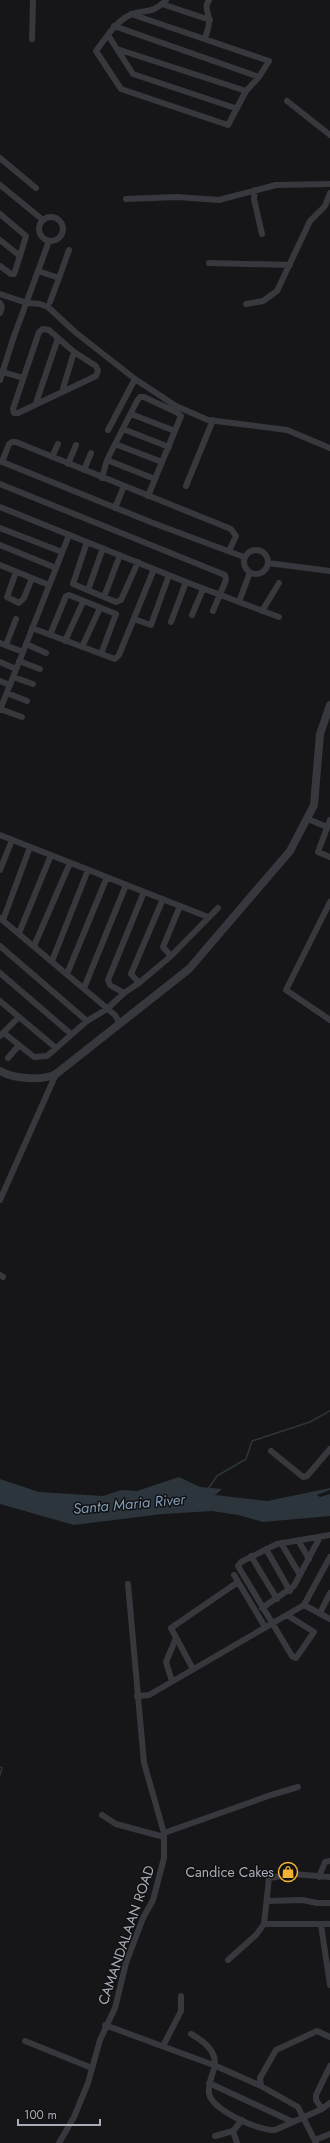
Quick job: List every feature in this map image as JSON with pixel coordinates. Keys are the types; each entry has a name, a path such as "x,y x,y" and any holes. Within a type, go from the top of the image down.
{"street":[{"path":"32,39 33,0"},
{"path":"205,39 210,20 206,10 206,5 209,0"},
{"path":"131,14 269,61 259,77 246,91 228,125 121,88 96,51 114,26 131,14 149,12 164,2 210,20"},
{"path":"114,26 259,77"},
{"path":"108,35 133,74 236,108"},
{"path":"117,49 246,91"},
{"path":"287,101 330,134"},
{"path":"0,158 36,188"},
{"path":"126,200 177,197 219,200 276,185 330,184"},
{"path":"0,185 43,220"},
{"path":"255,190 254,199 262,234"},
{"path":"246,304 263,301 277,292 310,221 325,206 330,193"},
{"path":"0,214 25,234 14,274 11,274 0,266"},
{"path":"53,216 62,222 63,233 55,241 44,239 39,230 43,220 53,216"},
{"path":"0,240 20,256"},
{"path":"0,380 1,371 49,241"},
{"path":"50,302 69,250"},
{"path":"209,263 290,265"},
{"path":"38,270 59,278"},
{"path":"0,294 27,303 40,304 48,307 75,332 135,379 176,406 213,420 287,430 330,448"},
{"path":"0,304 2,307 0,313"},
{"path":"43,329 49,330 58,338 74,352 96,366 98,371 96,376 36,403 18,413 13,412 39,332 43,329"},
{"path":"36,403 58,338"},
{"path":"62,392 74,352"},
{"path":"1,371 23,378"},
{"path":"108,430 135,379"},
{"path":"102,478 107,460 122,429 137,401 140,397 144,397 176,412 181,416 148,496"},
{"path":"130,414 175,431"},
{"path":"186,486 213,420"},
{"path":"122,429 168,447"},
{"path":"229,551 236,536 231,529 52,457 12,442 9,444 1,462 115,508 244,557"},
{"path":"52,457 58,444"},
{"path":"115,444 162,462"},
{"path":"68,464 76,445"},
{"path":"84,470 91,453"},
{"path":"107,460 155,479"},
{"path":"0,484 217,570 226,577 213,611"},
{"path":"115,508 124,486"},
{"path":"0,507 203,589 279,617"},
{"path":"0,528 62,552"},
{"path":"22,718 0,709 2,701 7,693 20,661 69,535"},
{"path":"87,542 74,578 74,584 116,602 121,600 138,562"},
{"path":"0,545 56,568"},
{"path":"88,590 103,548"},
{"path":"259,550 264,552 268,563 261,573 250,572 245,568 244,557 248,552 259,550"},
{"path":"104,597 120,555"},
{"path":"268,563 330,571"},
{"path":"0,565 49,585"},
{"path":"32,628 113,659 118,658 154,569"},
{"path":"16,572 6,597 19,603 24,598 32,578"},
{"path":"239,602 250,572"},
{"path":"134,619 151,625 169,575"},
{"path":"171,622 186,582"},
{"path":"262,611 279,583"},
{"path":"192,615 203,589"},
{"path":"50,635 67,595 116,614 101,654"},
{"path":"65,641 83,602"},
{"path":"82,647 100,608"},
{"path":"16,619 3,644 23,652"},
{"path":"26,644 46,653"},
{"path":"20,661 40,669"},
{"path":"0,662 16,669"},
{"path":"13,677 33,684"},
{"path":"0,681 10,685"},
{"path":"7,693 27,701"},
{"path":"2,1075 42,1079 56,1074 189,968 290,851 308,819 314,805 320,734 330,705"},
{"path":"308,819 327,827"},
{"path":"330,820 318,852 330,857"},
{"path":"0,835 208,917"},
{"path":"0,870 2,859 12,840"},
{"path":"30,847 1,919 52,960 106,1009 115,1015 120,1024"},
{"path":"19,933 51,855"},
{"path":"34,946 70,863"},
{"path":"52,960 88,870"},
{"path":"67,974 107,877"},
{"path":"84,988 126,885"},
{"path":"124,993 110,985 108,980 144,892"},
{"path":"139,983 131,974 163,899"},
{"path":"330,903 286,990 330,1020"},
{"path":"171,956 163,948 180,906"},
{"path":"19,1017 2,1034 34,1057 39,1058 47,1056 87,1021 106,1009 171,956 218,908"},
{"path":"0,946 87,1021"},
{"path":"0,973 71,1034"},
{"path":"0,1001 56,1048"},
{"path":"8,1058 19,1045"},
{"path":"0,1200 56,1074"},
{"path":"271,1451 303,1477 307,1476 330,1449"},
{"path":"287,1615 314,1632 296,1658 292,1656 271,1623 238,1566 241,1562 251,1556 280,1543 330,1535"},
{"path":"321,1537 330,1540"},
{"path":"262,1608 290,1590 321,1537"},
{"path":"298,1540 309,1559"},
{"path":"280,1543 300,1575"},
{"path":"266,1549 290,1590"},
{"path":"251,1556 276,1599"},
{"path":"137,1696 149,1695 304,1605 329,1560"},
{"path":"234,1575 265,1627"},
{"path":"193,1669 171,1628 238,1582"},
{"name":"CAMANDALAAN ROAD","path":"59,2143 74,2118 88,2083 106,2025 114,2008 126,1963 143,1918 153,1900 161,1875 164,1858 164,1835 144,1763 128,1584"},
{"path":"320,1613 330,1593"},
{"path":"304,1605 330,1618"},
{"path":"172,1681 166,1662 176,1638"},
{"path":"102,1815 116,1824 164,1835 271,1795 298,1787"},
{"path":"319,1877 325,1862 330,1861"},
{"path":"228,1960 256,1935 264,1924 269,1878 293,1874 319,1877 330,1876"},
{"path":"267,1901 304,1900 317,1903 330,1902"},
{"path":"264,1924 330,1924"},
{"path":"320,1925 327,1950 330,1985"},
{"path":"163,2046 180,2011 181,1996"},
{"path":"106,2025 216,2066 261,2086 298,2107 304,2116 315,2142 330,2134"},
{"path":"261,2086 260,2078 276,2050 317,2031 330,2037"},
{"path":"191,2034 202,2040 215,2056 216,2066 209,2083 210,2099 217,2107 242,2120 271,2130 322,2109 330,2103"},
{"path":"25,2041 92,2068"},
{"path":"322,2109 316,2100 316,2095 330,2066"},
{"path":"209,2083 292,2122"},
{"path":"215,2136 233,2131 242,2120"},
{"path":"233,2131 237,2143"}],"water":[{"name":"Santa Maria River","path":"179,1477 200,1487 222,1489 215,1495 267,1501 330,1488 330,1490 317,1495 320,1497 330,1494 330,1516 263,1522 238,1515 212,1511 162,1514 74,1525 0,1504 0,1479 39,1492 103,1496 121,1490 137,1491"}],"waterway":[{"path":"208,1489 217,1476 246,1459 252,1441 310,1422 330,1411"},
{"path":"0,1767 2,1768 0,1775"}],"place":[{"name":"Candice Cakes","path":"288,1872"}]}
